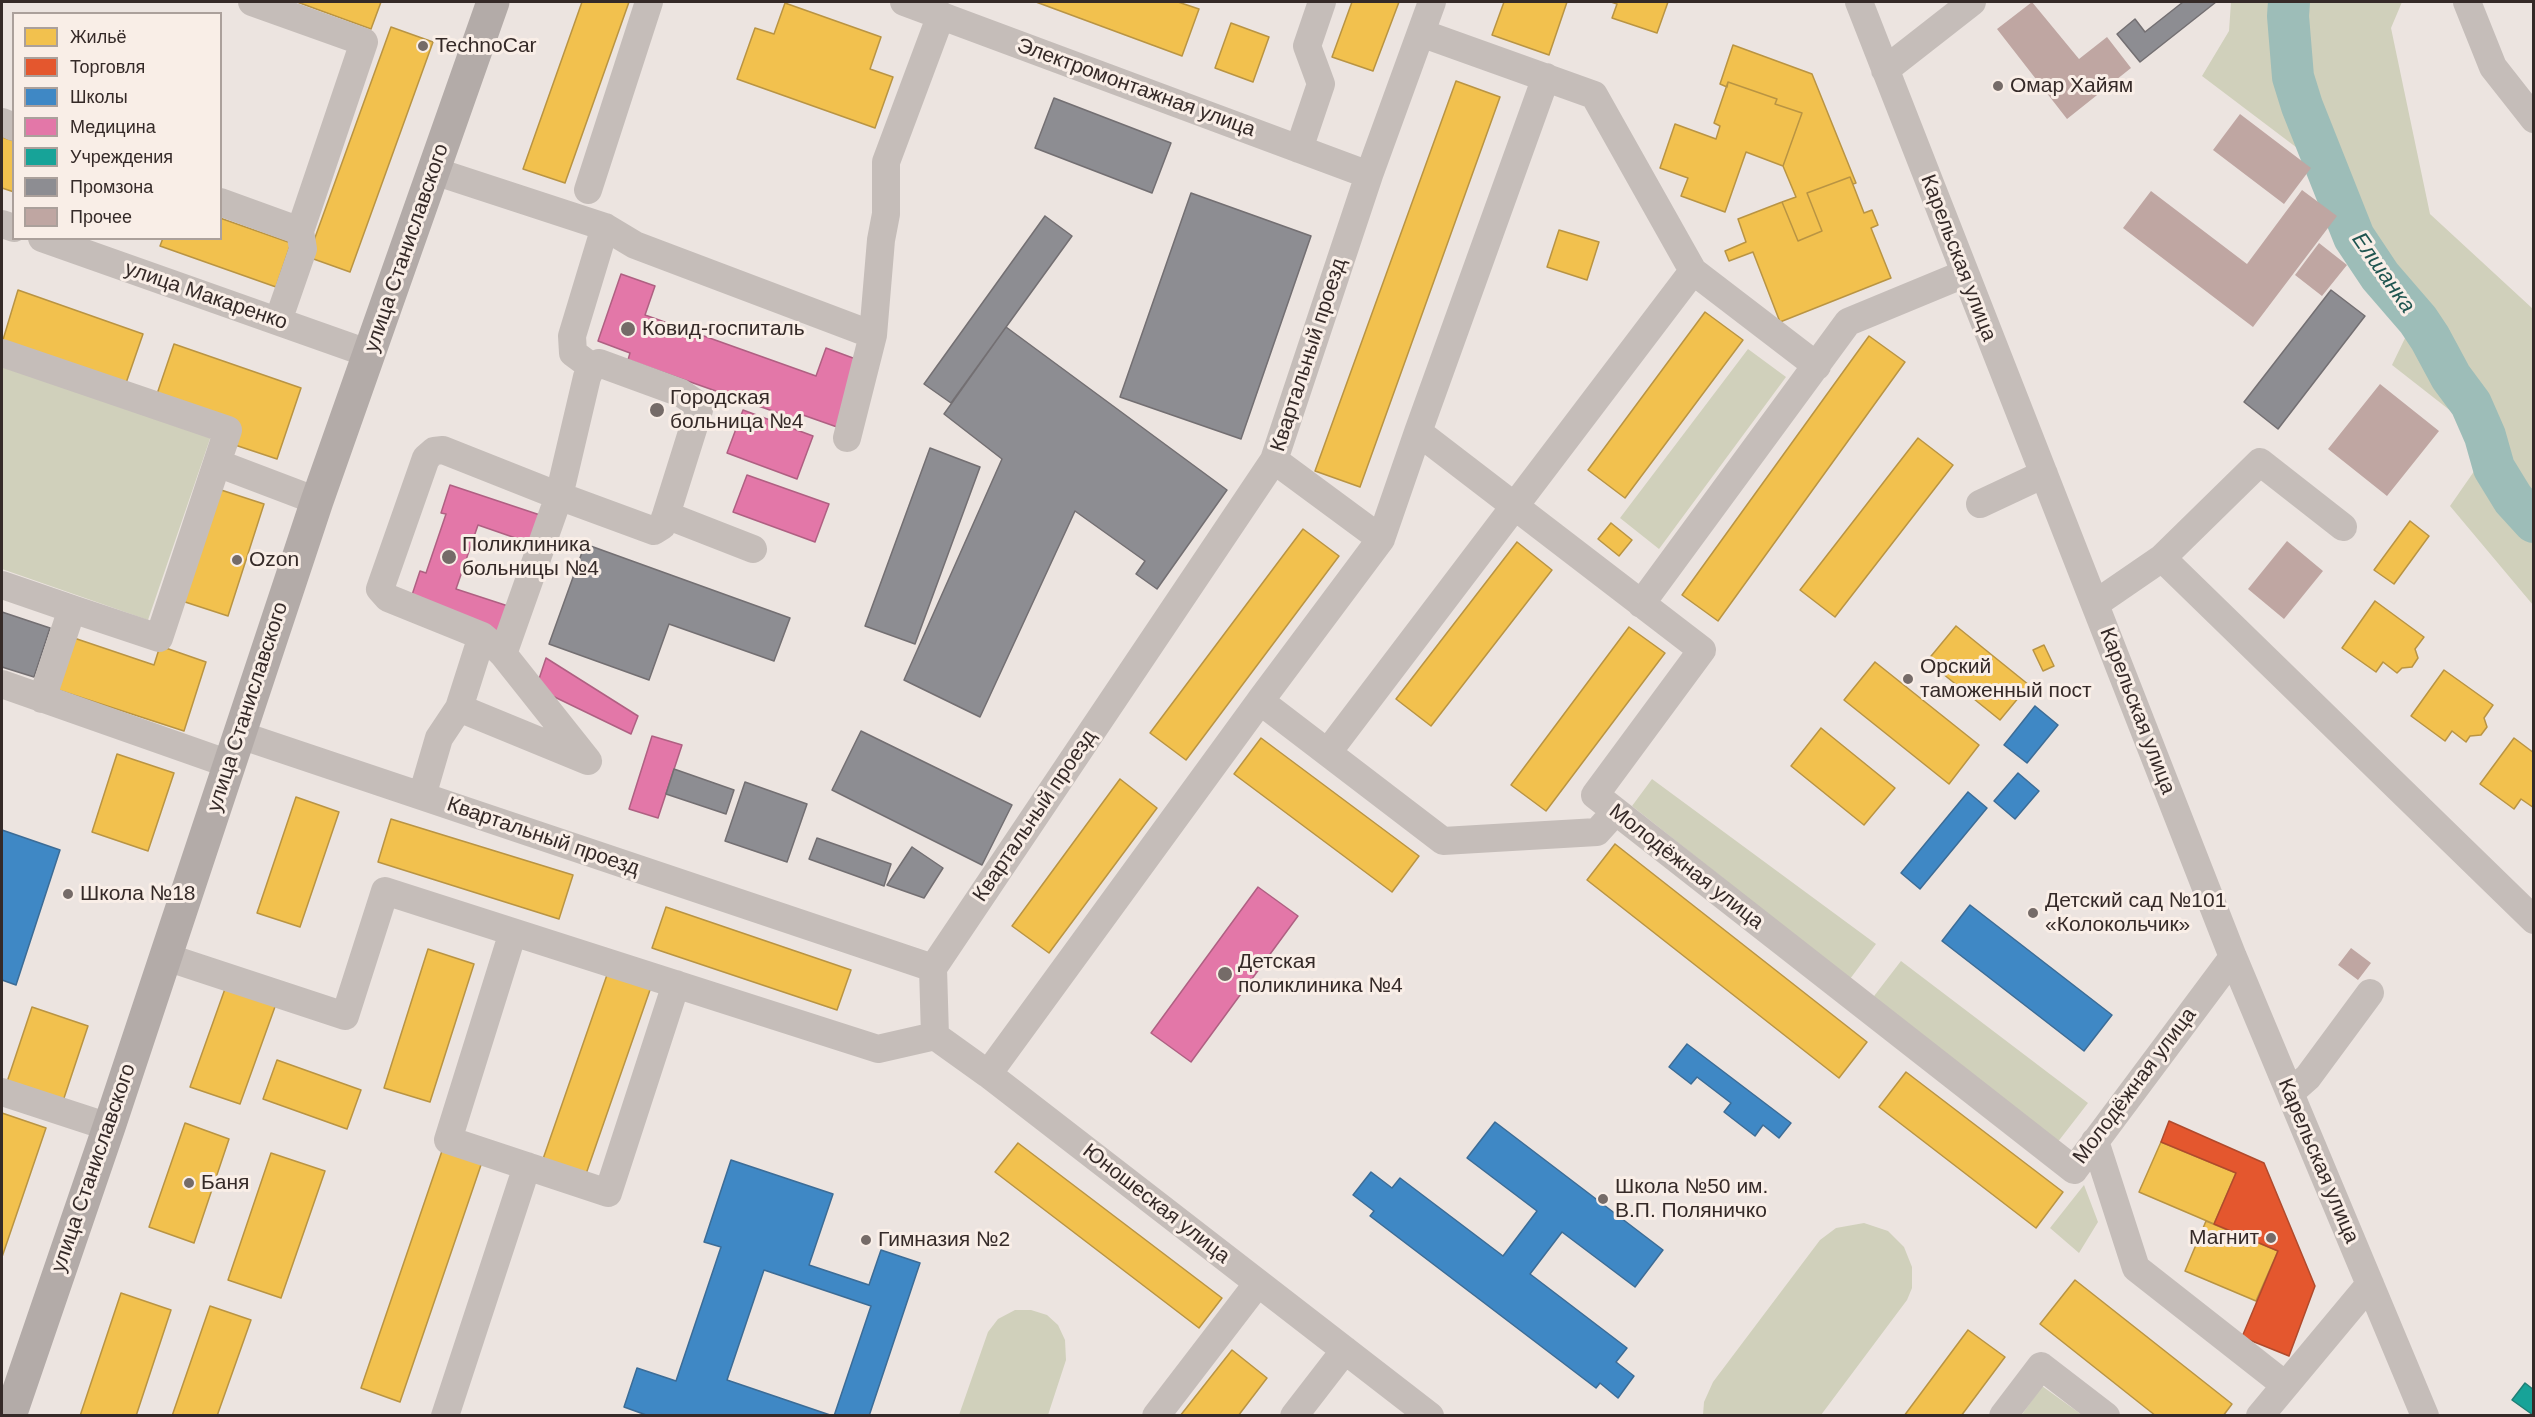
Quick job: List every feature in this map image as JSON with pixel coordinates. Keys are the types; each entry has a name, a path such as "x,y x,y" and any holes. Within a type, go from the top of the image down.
{"main road":[{"name":"улица Станиславского","path":"10,1416 109,1127 317,501 493,2"}],"street":[{"path":"252,2 364,42 300,231 303,249 278,321"},
{"path":"588,190 649,2"},
{"name":"Электромонтажная улица","path":"904,2 1369,175"},
{"path":"1299,149 1321,84 1307,46 1322,2"},
{"name":"Квартальный проезд","path":"2,684 42,699 422,796 933,968 1274,460 1369,175 1432,2"},
{"name":"Карельская улица","path":"1859,2 2233,957 2370,1284 2414,1411"},
{"path":"1885,70 1972,2"},
{"path":"2467,2 2493,67 2534,118"},
{"path":"847,438 873,335 881,240 886,214 886,162 941,15"},
{"path":"1421,33 1594,95 1693,271 1816,366"},
{"path":"988,1074 1381,539 1546,78"},
{"path":"434,171 605,227 635,245 873,335"},
{"path":"222,203 300,231"},
{"path":"592,367 573,353 572,336 605,227"},
{"name":"улица Макаренко","path":"54,240 94,247 278,321 370,354"},
{"path":"1328,752 1693,271"},
{"path":"1641,604 1848,322 1964,274"},
{"path":"2,353 228,430 159,638 2,585"},
{"path":"422,796 439,738 459,708 493,645 559,496 587,377 592,367 599,363 681,393 694,402 699,410 662,526 654,531 559,496 443,450 434,451 426,458 380,589 388,598 493,645 588,761 459,708"},
{"name":"Молодёжная улица","path":"1418,432 1702,650 1594,795 2074,1170 2233,957"},
{"path":"1274,460 1381,539"},
{"path":"2095,604 2162,558 2260,462 2343,527"},
{"path":"217,463 317,501"},
{"path":"1980,504 2044,474"},
{"path":"666,515 753,549"},
{"path":"2162,558 2534,920"},
{"path":"42,699 72,609"},
{"path":"1260,701 1443,841 1597,832 1615,812"},
{"path":"166,957 345,1016 385,891 878,1049 935,1036 933,968"},
{"path":"513,932 448,1140 608,1193 676,984"},
{"path":"2290,1093 2308,1077 2370,993"},
{"name":"Юношеская улица","path":"935,1036 988,1074 1430,1416"},
{"path":"2,1092 109,1127"},
{"path":"2095,1141 2136,1268 2285,1385"},
{"path":"445,1416 527,1166"},
{"path":"1156,1416 1258,1283"},
{"path":"2260,1416 2370,1284"},
{"path":"1294,1416 1345,1350"},
{"path":"2003,1416 2041,1366 2106,1416"}],"green space":[{"path":"2231,2 2402,2 2391,28 2430,214 2533,309 2533,605 2450,506 2493,444 2392,365 2422,303 2317,163 2202,76 2229,31"},
{"path":"1748,349 1786,377 1659,549 1620,518"},
{"path":"2,363 211,436 148,620 2,569"},
{"path":"1652,779 1876,944 1850,979 1632,806"},
{"path":"1901,961 2088,1103 2057,1143 1871,1000"},
{"path":"2084,1185 2098,1222 2079,1253 2050,1228"},
{"path":"1864,1223 1888,1231 1904,1247 1912,1267 1912,1288 1907,1300 1821,1415 1703,1415 1704,1402 1713,1382 1820,1240 1836,1228"},
{"path":"1015,1310 1031,1310 1047,1315 1058,1325 1065,1340 1066,1360 1048,1415 959,1415 988,1332 998,1319"},
{"path":"2042,1386 2082,1415 2021,1416"}],"building: Жильё":[{"path":"297,2 381,2 371,29"},
{"path":"582,2 629,2 565,183 523,169"},
{"path":"1036,2 1178,2 1199,9 1182,56"},
{"path":"1352,2 1399,2 1373,71 1332,57"},
{"path":"1504,2 1567,2 1549,55 1492,35"},
{"path":"1611,2 1668,2 1657,33 1612,18 1617,4"},
{"path":"785,3 881,37 870,69 893,77 875,128 737,79 755,28 774,34"},
{"path":"1231,23 1269,37 1253,82 1215,68"},
{"path":"391,27 433,42 350,272 308,257"},
{"path":"1733,45 1812,74 1856,183 1853,184 1850,177 1807,193 1822,231 1798,241 1782,202 1796,197 1783,166 1802,113 1775,104 1777,99 1728,82 1727,87 1720,84"},
{"path":"1456,81 1500,97 1360,487 1315,471"},
{"path":"1728,82 1777,99 1775,104 1802,113 1783,166 1746,152 1725,212 1681,196 1688,178 1660,168 1675,124 1716,139 1720,126 1714,123"},
{"path":"2,137 12,140 12,191 2,188"},
{"path":"1850,177 1864,213 1872,210 1878,225 1871,228 1891,278 1780,322 1753,252 1729,261 1725,251 1746,242 1738,219 1782,202 1798,241 1822,231 1807,193"},
{"path":"222,219 291,243 276,287 160,246 162,240 222,240"},
{"path":"1559,230 1599,242 1587,280 1547,267"},
{"path":"18,290 143,334 125,386 2,343"},
{"path":"1705,312 1743,340 1625,498 1588,470"},
{"path":"1869,336 1905,362 1718,621 1682,595"},
{"path":"174,344 301,388 277,459 232,444 156,397"},
{"path":"1918,438 1953,465 1835,617 1800,590"},
{"path":"215,488 264,504 228,616 179,600"},
{"path":"2410,521 2429,536 2394,584 2374,570"},
{"path":"1611,523 1632,540 1619,556 1598,539"},
{"path":"1303,529 1339,556 1186,760 1150,733"},
{"path":"1517,542 1552,570 1431,726 1396,699"},
{"path":"2375,601 2424,637 2415,649 2418,658 2412,667 2402,668 2397,673 2383,662 2376,672 2342,648"},
{"path":"1956,626 2029,685 2000,720 1927,661"},
{"path":"1629,627 1665,653 1546,811 1511,785"},
{"path":"71,637 154,665 160,646 206,662 184,731 55,689"},
{"path":"2044,645 2054,666 2043,671 2033,650"},
{"path":"1875,662 1979,745 1949,784 1844,700"},
{"path":"2444,670 2493,705 2484,718 2487,727 2481,735 2470,736 2466,742 2452,731 2445,741 2411,716"},
{"path":"1821,728 1895,788 1864,825 1791,766"},
{"path":"1261,738 1419,856 1392,892 1234,774"},
{"path":"2514,738 2534,753 2534,808 2521,799 2514,809 2480,784"},
{"path":"117,754 174,773 148,851 92,832"},
{"path":"1120,779 1157,808 1049,953 1012,926"},
{"path":"296,797 339,812 300,927 257,913"},
{"path":"391,819 573,875 559,919 378,862"},
{"path":"1615,844 1867,1042 1839,1078 1587,880"},
{"path":"666,907 851,970 837,1010 652,948"},
{"path":"428,949 474,964 430,1102 384,1088"},
{"path":"608,972 651,987 586,1174 543,1159"},
{"path":"226,986 276,1004 240,1104 190,1087"},
{"path":"32,1007 88,1026 62,1104 6,1085"},
{"path":"277,1060 361,1090 347,1129 263,1099"},
{"path":"1906,1072 2063,1192 2036,1228 1879,1107"},
{"path":"2,1113 46,1128 2,1257"},
{"name":"Баня","path":"185,1123 229,1139 194,1243 149,1227"},
{"path":"2161,1142 2236,1173 2214,1224 2139,1192"},
{"path":"1018,1143 1222,1298 1199,1328 995,1172"},
{"path":"443,1148 482,1162 400,1402 361,1388"},
{"path":"271,1153 325,1171 281,1298 228,1280"},
{"path":"2206,1221 2278,1251 2256,1301 2185,1271"},
{"path":"2075,1280 2232,1404 2223,1416 2156,1416 2040,1324"},
{"path":"121,1293 171,1310 136,1416 80,1416"},
{"path":"210,1306 251,1320 217,1416 172,1416"},
{"path":"1968,1330 2005,1357 1961,1416 1904,1416"},
{"path":"1232,1350 1267,1378 1238,1416 1180,1416"}],"building: Торговля":[{"name":"Магнит","path":"2169,1121 2264,1163 2315,1286 2289,1356 2242,1337 2278,1251 2214,1224 2236,1173 2161,1142"}],"building: Школы":[{"path":"2035,706 2058,725 2027,763 2004,745"},
{"path":"2018,773 2039,791 2015,819 1994,801"},
{"path":"1968,792 1987,808 1920,889 1901,873"},
{"path":"2,830 60,850 16,985 2,980"},
{"path":"1970,905 2112,1015 2084,1051 1942,941"},
{"path":"1687,1044 1791,1123 1779,1138 1763,1125 1755,1136 1724,1112 1731,1103 1697,1077 1691,1084 1669,1067"},
{"path":"1495,1122 1663,1250 1635,1287 1562,1232 1530,1274 1627,1348 1616,1362 1634,1376 1618,1398 1600,1383 1596,1388 1370,1216 1374,1211 1353,1195 1371,1172 1392,1188 1400,1178 1503,1256 1537,1211 1467,1158"},
{"path":"731,1160 833,1194 809,1265 869,1285 881,1250 920,1263 869,1416 834,1416 871,1306 764,1270 727,1380 833,1416 649,1416 624,1407 637,1368 676,1381 721,1247 704,1242"}],"building: Медицина":[{"path":"621,274 655,286 645,315 816,376 826,348 861,361 837,427 803,415 801,421 628,360 630,353 598,341"},
{"path":"743,410 813,436 797,479 727,453"},
{"path":"747,475 829,504 815,542 733,512"},
{"name":"Поликлиника больницы №4","path":"450,485 540,515 530,543 478,525 456,589 508,606 499,634 409,604 420,571 426,573 446,514 441,513"},
{"path":"546,658 638,716 631,734 536,688"},
{"path":"652,736 682,745 658,818 629,809"},
{"name":"Детская поликлиника №4","path":"1258,887 1298,916 1191,1062 1151,1033"}],"building: Учреждения":[{"path":"2525,1383 2534,1390 2533,1415 2512,1400"}],"building: Промзона":[{"path":"2183,2 2216,2 2140,62 2117,34 2135,19 2145,32"},
{"path":"1054,98 1171,143 1152,193 1035,148"},
{"path":"1191,193 1311,236 1241,439 1120,397"},
{"path":"1045,216 1072,236 951,403 924,384"},
{"path":"2331,290 2365,316 2278,429 2244,402"},
{"path":"1006,327 1227,490 1157,589 1136,574 1145,561 1075,511 980,717 904,680 1002,459 944,414"},
{"path":"930,448 980,467 915,644 865,626"},
{"path":"585,544 790,618 774,661 669,624 649,680 549,644"},
{"path":"2,612 50,628 34,677 2,667"},
{"path":"861,731 1012,805 982,865 832,790"},
{"path":"674,769 734,790 726,814 666,794"},
{"path":"745,782 807,804 787,862 725,841"},
{"path":"817,838 891,864 884,886 809,859"},
{"path":"912,847 943,868 924,898 887,885"}],"building: Прочее":[{"path":"2032,2 2079,59 2107,37 2131,68 2067,119 1997,29"},
{"path":"2240,114 2311,168 2284,204 2213,150"},
{"path":"2302,190 2337,216 2253,327 2123,228 2151,191 2247,264"},
{"path":"2319,243 2347,265 2322,296 2295,275"},
{"path":"2380,384 2439,431 2387,496 2328,449"},
{"path":"2287,541 2323,571 2284,619 2248,589"},
{"path":"2351,948 2371,963 2358,980 2338,965"}],"waterway":[{"name":"Елшанка","path":"2289,2 2293,77 2302,106 2354,237 2380,276 2418,320 2430,338 2451,377 2471,404 2485,436 2494,468 2513,499 2534,522"}],"place":[{"name":"TechnoCar","path":"423,46"},
{"name":"Омар Хайям","path":"1998,86"},
{"name":"Ковид-госпиталь","path":"628,329"},
{"name":"Городская больница №4","path":"657,410"},
{"name":"Поликлиника больницы №4","path":"449,557"},
{"name":"Ozon","path":"237,560"},
{"name":"Орский таможенный пост","path":"1908,679"},
{"name":"Школа №18","path":"68,894"},
{"name":"Детский сад №101 «Колокольчик»","path":"2033,913"},
{"name":"Детская поликлиника №4","path":"1225,974"},
{"name":"Баня","path":"189,1183"},
{"name":"Школа №50 им. В.П. Поляничко","path":"1603,1199"},
{"name":"Магнит","path":"2271,1238"},
{"name":"Гимназия №2","path":"866,1240"}]}
